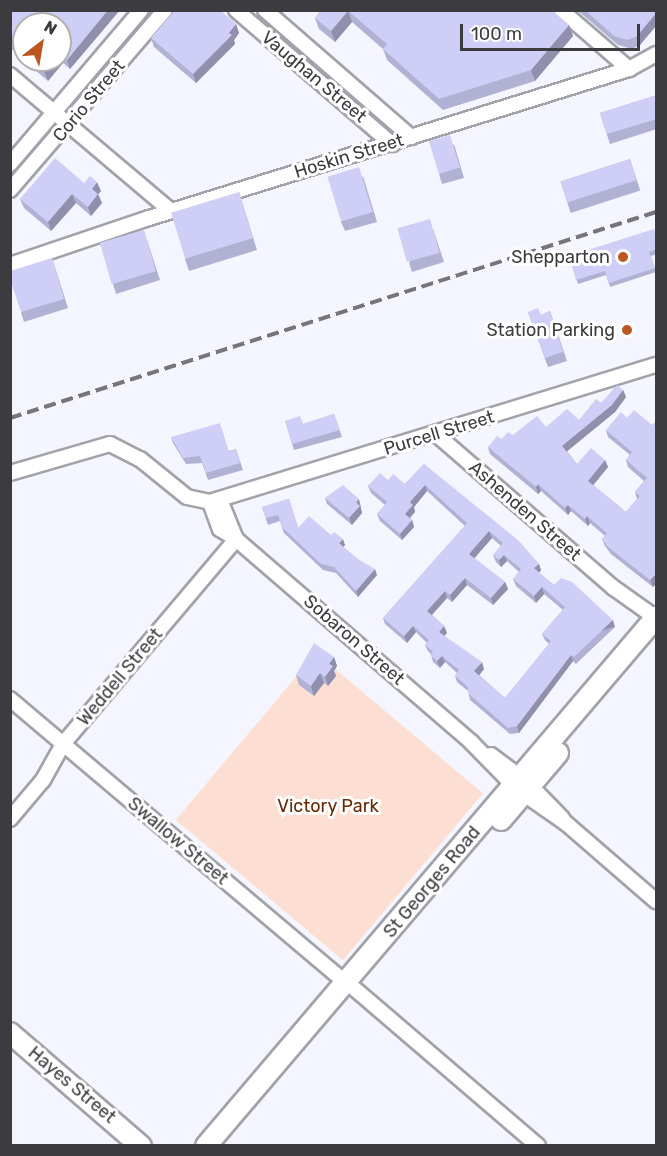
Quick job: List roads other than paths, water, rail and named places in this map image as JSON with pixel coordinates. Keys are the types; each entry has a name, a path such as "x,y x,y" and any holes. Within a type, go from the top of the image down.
{"street":[{"name":"Corio Street","path":"10,164 141,10"},
{"name":"Corio Street","path":"10,190 70,126 165,10"},
{"name":"Vaughan Street","path":"236,10 392,144"},
{"name":"Vaughan Street","path":"265,10 411,137"},
{"path":"561,10 629,69"},
{"name":"Hoskin Street","path":"10,265 171,211 629,69 657,54"},
{"path":"10,75 171,211"},
{"name":"Hoskin Street","path":"10,258 40,254"},
{"name":"Purcell Street","path":"215,501 657,365"},
{"name":"Ashenden Street","path":"436,434 655,625"},
{"path":"10,473 110,444 140,459 187,497 215,501"},
{"name":"Sobaron Street","path":"215,501 220,529 236,539 657,901"},
{"name":"Weddell Street","path":"10,819 43,780 63,744 236,539"},
{"name":"St Georges Road","path":"218,1142 599,695 655,625"},
{"name":"Swallow Street","path":"10,699 351,986 532,1144"},
{"name":"Hayes Street","path":"10,1033 142,1143"}],"railway":[{"path":"10,418 656,212"}],"place":[{"name":"Shepparton","path":"623,257"},
{"name":"Station Parking","path":"627,330"}],"park label":[{"name":"Victory Park","path":"328,806"}]}
